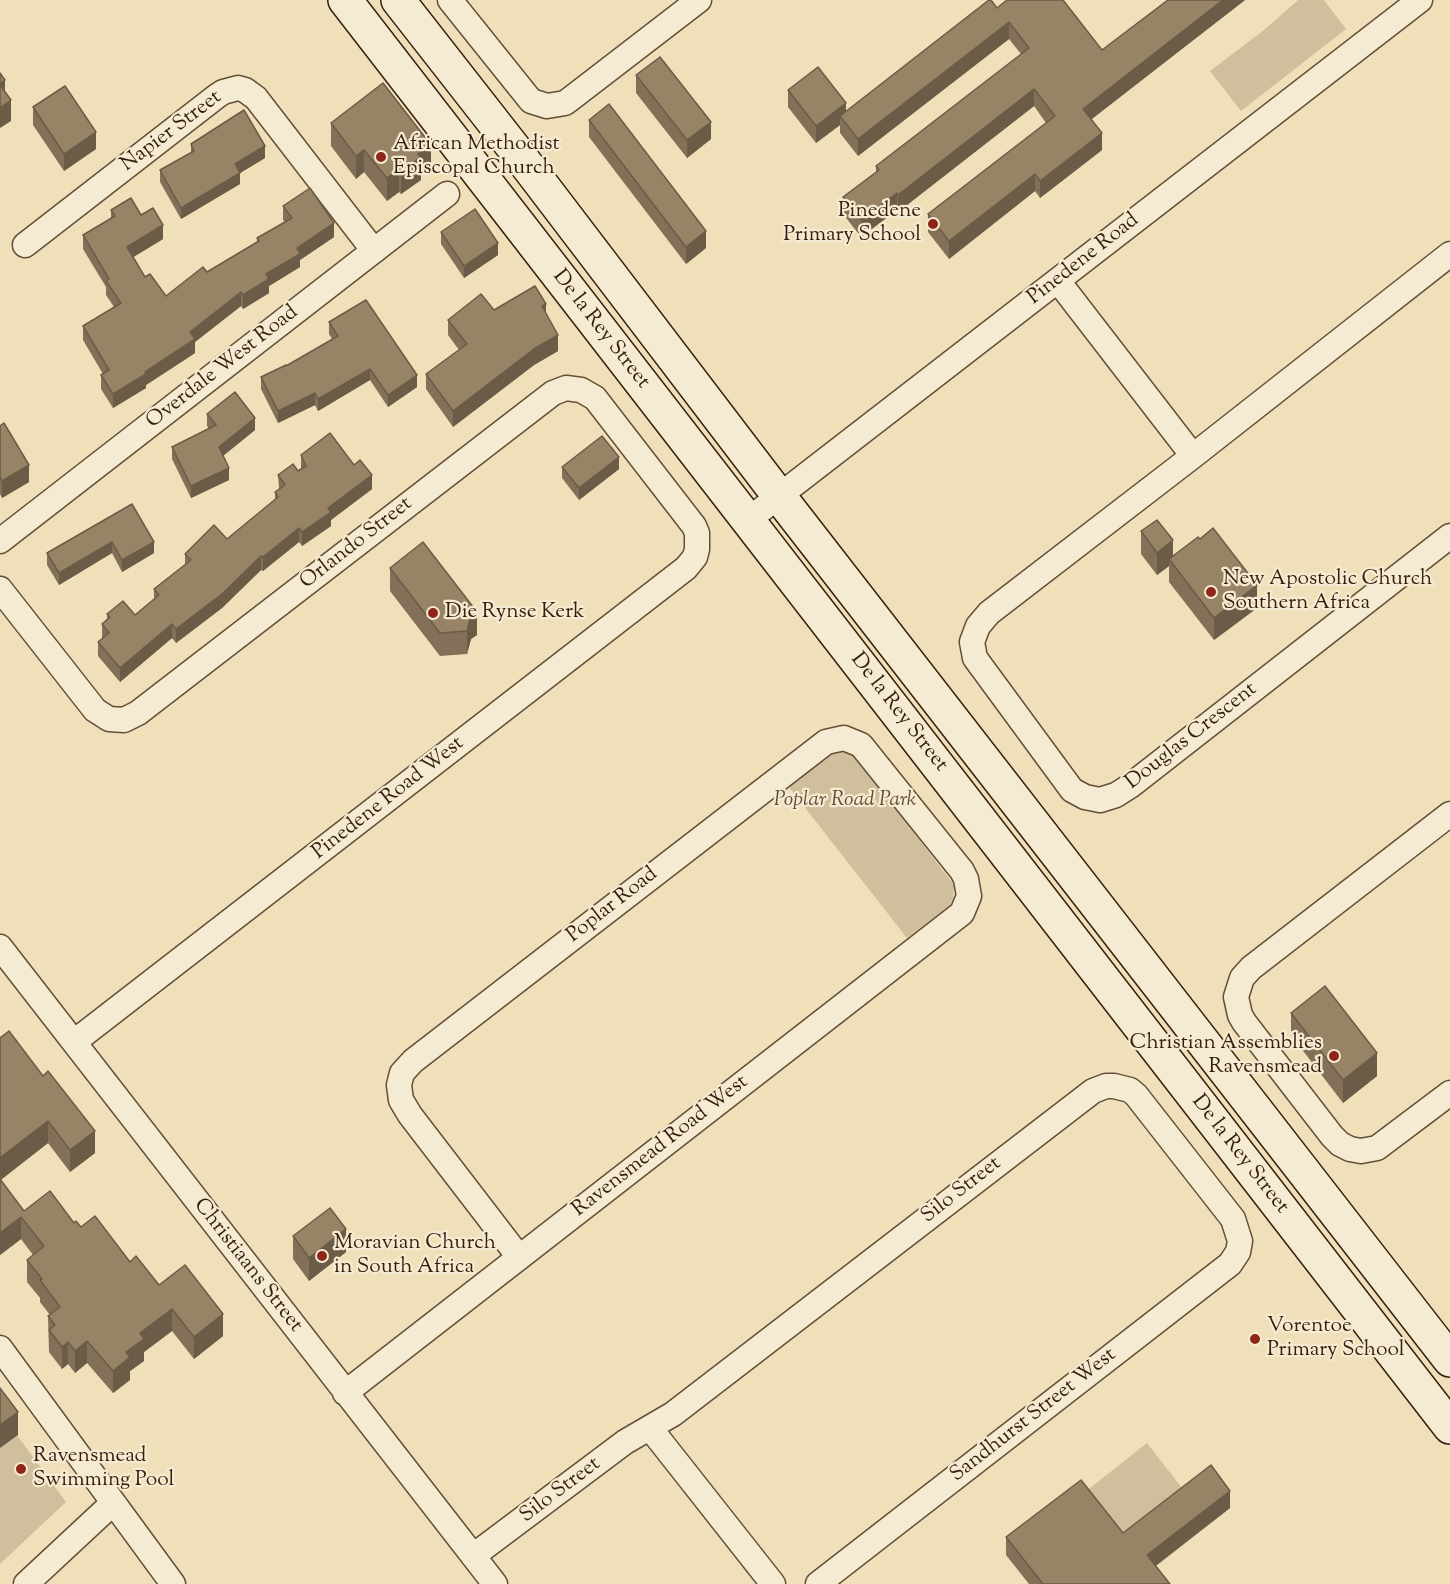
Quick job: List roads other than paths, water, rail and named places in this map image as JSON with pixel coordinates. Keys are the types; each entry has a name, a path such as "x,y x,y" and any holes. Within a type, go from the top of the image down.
{"main road":[{"name":"De la Rey Street","path":"345,0 1450,1427"},
{"name":"De la Rey Street","path":"398,0 779,496 1450,1360"}],"street":[{"path":"450,0 531,100 547,106 565,103 699,0"},
{"name":"Pinedene Road","path":"748,520 1420,0"},
{"name":"Napier Street","path":"25,245 217,96 238,88 251,93 256,98 374,251"},
{"name":"Overdale West Road","path":"0,541 447,194"},
{"name":"Douglas Crescent","path":"1450,254 989,613 978,626 972,642 975,658 1072,790 1085,797 1100,800 1108,798 1130,786 1450,536"},
{"path":"1058,281 1192,456"},
{"name":"Orlando Street","path":"0,589 95,710 109,719 124,720 148,706 553,393 566,388 581,390 595,398 694,526 697,534 697,549"},
{"name":"Pinedene Road West","path":"74,1042 686,568 695,557 697,549"},
{"name":"Poplar Road","path":"519,1257 410,1115 402,1100 399,1085 402,1073 413,1061 825,742 844,738 861,745 962,871 969,896"},
{"path":"1450,814 1251,968 1242,978 1236,997 1244,1022 1332,1136 1340,1144 1350,1149 1361,1151 1377,1148 1450,1093"},
{"name":"Ravensmead Road West","path":"345,1393 955,919 966,905 969,896"},
{"name":"Christiaans Street","path":"0,947 495,1584"},
{"name":"Silo Street","path":"473,1556 625,1443 673,1414 1100,1088 1122,1087 1136,1095 1233,1220 1240,1241"},
{"name":"Sandhurst Street West","path":"818,1584 1230,1264 1238,1252 1240,1241"},
{"path":"0,1348 173,1584"},
{"path":"650,1428 773,1584"},
{"path":"26,1584 113,1503"}],"place":[{"name":"African Methodist Episcopal Church","path":"381,157"},
{"name":"Pinedene Primary School","path":"933,224"},
{"name":"New Apostolic Church Southern Africa","path":"1211,592"},
{"name":"Die Rynse Kerk","path":"433,613"},
{"name":"Christian Assemblies Ravensmead","path":"1334,1056"},
{"name":"Moravian Church in South Africa","path":"322,1256"},
{"name":"Vorentoe Primary School","path":"1255,1339"},
{"name":"Ravensmead Swimming Pool","path":"21,1469"}],"park label":[{"name":"Poplar Road Park","path":"845,801"}]}
